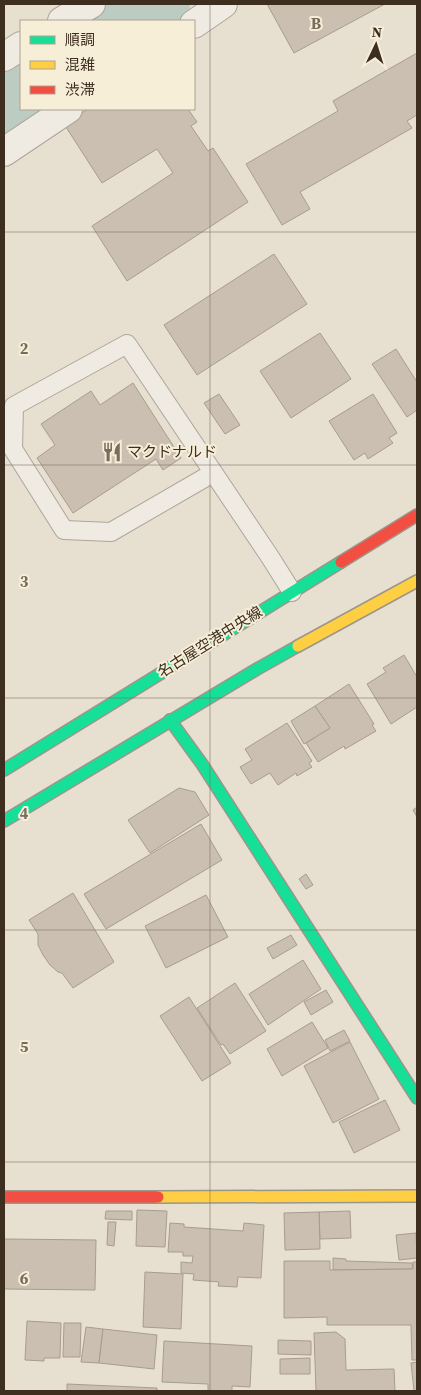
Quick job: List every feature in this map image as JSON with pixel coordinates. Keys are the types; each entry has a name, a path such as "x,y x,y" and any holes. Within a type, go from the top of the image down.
{"main road":[{"name":"名古屋空港中央線","path":"4,770 417,515"},
{"path":"4,821 257,669 417,581"},
{"path":"170,720 202,764 417,1098"},
{"path":"4,1197 417,1196"}],"street":[{"path":"64,20 91,4"},
{"path":"195,23 223,4"},
{"path":"4,57 20,47"},
{"path":"4,152 67,110"}],"lane":[{"path":"213,473 111,532 64,530 12,449 14,406 127,344 270,557 292,592"}],"building":[{"path":"267,4 385,4 294,53"},
{"path":"417,53 417,115 407,121 412,128 300,192 310,209 282,225 246,164 338,111 333,101"},
{"path":"86,110 189,110 197,122 191,126 208,151 213,148 248,202 127,281 92,226 173,173 157,149 102,183 64,124"},
{"path":"274,254 307,304 197,375 164,325"},
{"path":"320,333 351,379 291,418 260,371"},
{"path":"396,349 417,382 417,410 407,417 372,364"},
{"name":"マクドナルド","path":"133,383 181,458 163,470 156,459 73,513 37,458 55,445 41,424 91,391 100,405"},
{"path":"219,394 240,425 225,434 204,403"},
{"path":"373,394 397,433 389,438 393,443 368,459 365,453 354,460 329,421"},
{"path":"404,655 417,677 417,707 391,724 367,684 386,672 383,668"},
{"path":"349,684 374,724 372,725 376,731 345,749 344,746 318,762 306,743 330,728 315,706"},
{"path":"315,706 330,728 304,744 291,721"},
{"path":"287,723 312,761 309,763 312,767 297,776 296,773 278,785 270,773 251,784 240,767 252,760 245,749"},
{"path":"179,788 195,792 209,815 150,853 128,820"},
{"path":"417,807 417,817 413,810"},
{"path":"201,824 222,860 106,929 84,894"},
{"path":"306,874 313,885 306,889 299,879"},
{"path":"73,893 114,962 73,988 62,973 50,965 43,955 38,945 38,934 29,920"},
{"path":"206,895 228,937 166,968 145,926"},
{"path":"291,935 297,945 273,959 267,948"},
{"path":"303,960 321,989 268,1025 249,994"},
{"path":"235,983 266,1031 230,1054 223,1044 221,1045 197,1008"},
{"path":"326,990 333,1002 311,1015 304,1002"},
{"path":"189,997 231,1063 202,1081 160,1016"},
{"path":"312,1022 328,1048 282,1076 267,1049"},
{"path":"344,1030 350,1041 330,1051 325,1040"},
{"path":"350,1042 379,1099 333,1123 304,1066"},
{"path":"385,1100 400,1130 354,1153 339,1122"},
{"path":"137,1210 167,1211 165,1247 136,1246"},
{"path":"106,1211 132,1211 132,1220 105,1219"},
{"path":"350,1211 351,1238 320,1239 319,1212"},
{"path":"319,1212 320,1249 285,1250 284,1213"},
{"path":"108,1222 116,1222 114,1246 107,1245"},
{"path":"170,1223 184,1224 184,1227 243,1231 244,1223 264,1225 261,1278 238,1277 237,1287 218,1286 219,1282 193,1280 194,1274 181,1273 181,1262 192,1263 193,1256 183,1256 183,1252 168,1252"},
{"path":"416,1233 417,1258 399,1260 396,1235"},
{"path":"4,1239 96,1240 95,1290 4,1289"},
{"path":"333,1258 346,1259 346,1261 412,1263 413,1269 333,1270"},
{"path":"284,1261 330,1261 330,1270 413,1269 413,1262 417,1262 417,1360 412,1360 411,1325 327,1325 327,1317 284,1318"},
{"path":"145,1272 183,1274 181,1329 143,1327"},
{"path":"27,1321 61,1323 60,1358 44,1358 44,1361 25,1360"},
{"path":"64,1323 81,1323 80,1357 63,1357"},
{"path":"86,1327 103,1329 99,1363 81,1362"},
{"path":"103,1329 157,1335 154,1369 99,1363"},
{"path":"336,1332 345,1339 346,1370 394,1369 395,1391 316,1391 314,1333"},
{"path":"278,1340 311,1341 311,1355 278,1354"},
{"path":"164,1341 252,1346 250,1387 232,1386 232,1391 208,1391 208,1384 162,1382"},
{"path":"310,1358 310,1374 280,1374 280,1359"},
{"path":"417,1362 417,1391 414,1391 411,1363"},
{"path":"67,1384 157,1388 159,1391 67,1391"}],"waterway":[{"path":"130,20 154,4"},
{"path":"4,104 20,94"}],"traffic: fast":[{"path":"4,770 341,562"},
{"path":"4,821 298,646"},
{"path":"170,720 202,764 417,1098"}],"traffic: slow":[{"path":"298,646 417,581"},
{"path":"158,1197 417,1196"}],"traffic: jam":[{"path":"341,562 417,515"},
{"path":"4,1197 158,1197"}],"place":[{"name":"マクドナルド","path":"112,452"}]}
